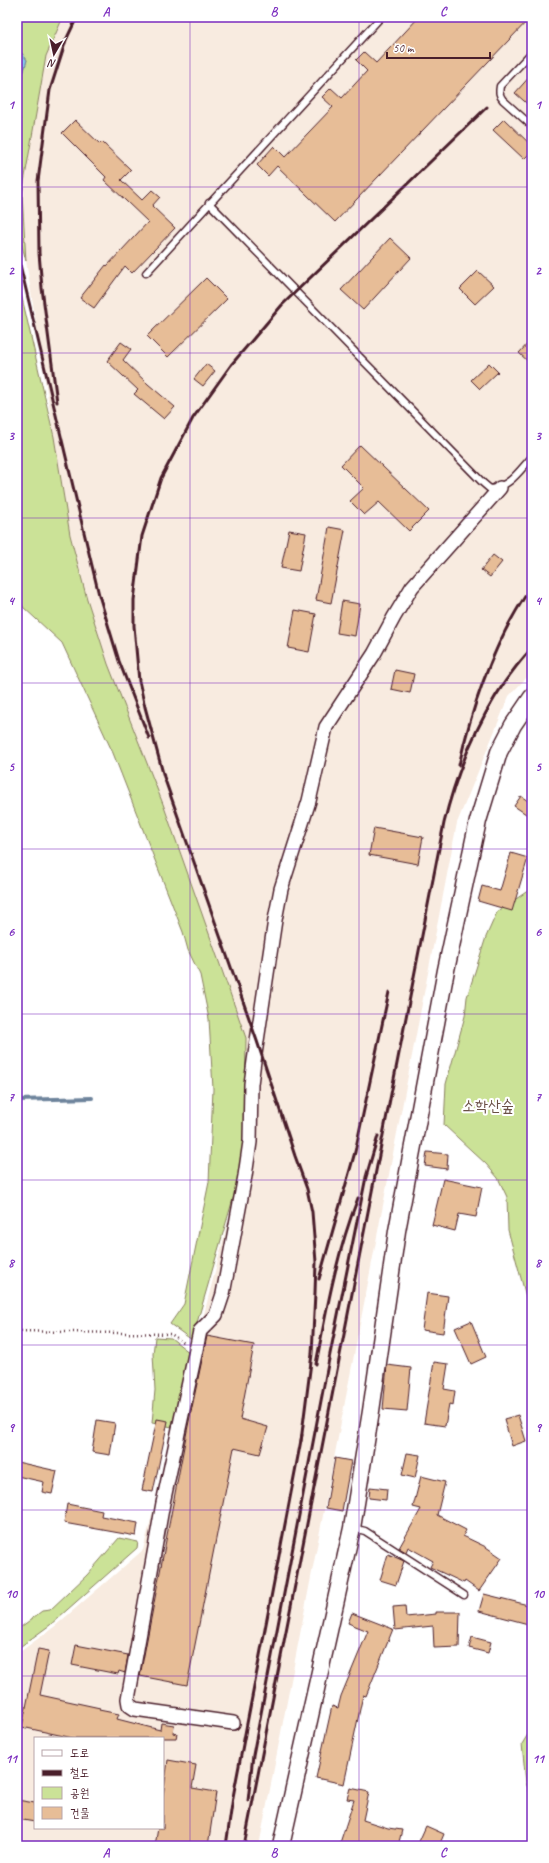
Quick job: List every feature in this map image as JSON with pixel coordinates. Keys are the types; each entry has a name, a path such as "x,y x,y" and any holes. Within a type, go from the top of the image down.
{"street":[{"path":"234,1724 135,1709 129,1705 128,1699 163,1503 200,1331 216,1315 223,1294 250,1142 254,1061 281,889 309,801 326,727 374,654 394,616 412,587 500,488"},
{"path":"280,1846 352,1528 371,1411 396,1231 458,912 478,821 491,776 506,738 531,700"}],"lane":[{"path":"146,273 382,17"},
{"path":"532,52 500,86 499,90 500,96 503,100 532,126"},
{"path":"209,203 483,483 490,488 500,488 506,485 532,457"},
{"path":"352,1528 364,1531 464,1595"}],"path":[{"path":"17,1330 171,1334 196,1352"}],"shaded area":[{"path":"63,17 532,17 532,672 509,696 457,823 259,1846 17,1846 17,1654 54,1627 143,1550 241,1171 245,1103 246,1038 163,804 108,664 87,599 70,535 26,261 22,194 46,56"}],"green space":[{"path":"17,17 63,17 46,56 22,194 26,261 17,227 17,159 19,155 20,121 17,95 27,60 17,47"},
{"path":"17,276 54,437 70,535 87,599 108,664 163,804 246,1038 245,1103 241,1171 192,1340 170,1324 184,1304 209,1182 213,1089 209,1019 200,975 188,950 183,932 113,753 62,643 23,607 17,589"},
{"name":"소학산숲","path":"532,888 532,1319 508,1230 507,1197 498,1178 486,1164 444,1125 446,1084 465,1016 467,997 486,937 497,912"},
{"path":"155,1337 171,1338 190,1353 172,1427 152,1423 155,1390 153,1354"},
{"path":"119,1538 138,1542 137,1548 50,1625 17,1649 17,1630 42,1611 50,1610 87,1575"},
{"path":"530,1731 532,1731 532,1799 526,1783 522,1744"}],"water":[{"path":"17,47 27,60 17,95"},
{"path":"17,100 20,121 19,155 17,159"}],"building":[{"path":"419,17 531,17 335,222 277,166 268,176 257,165 274,146 285,157 333,107 322,97 331,88 342,98 367,71 356,60 364,52 376,63"},
{"path":"532,74 532,108 515,93"},
{"path":"504,119 532,146 532,151 524,159 493,130"},
{"path":"75,120 100,144 102,142 131,170 121,180 142,200 152,190 160,197 152,206 175,228 132,273 125,266 94,308 80,298 106,265 107,266 148,222 104,180 106,177 62,133"},
{"path":"390,238 411,258 363,310 341,290"},
{"path":"478,271 494,286 475,304 460,289"},
{"path":"206,278 227,299 168,357 147,336"},
{"path":"532,339 532,365 519,353"},
{"path":"121,342 131,349 123,360 175,407 164,419 134,394 138,390 107,361"},
{"path":"489,363 498,372 480,389 471,380"},
{"path":"206,364 215,371 203,386 194,379"},
{"path":"360,445 429,511 409,531 379,502 364,515 350,501 364,488 341,465"},
{"path":"329,527 345,530 331,603 316,600"},
{"path":"289,530 306,533 299,571 281,568"},
{"path":"493,555 502,562 490,577 481,570"},
{"path":"342,601 360,604 355,636 337,633"},
{"path":"295,610 316,614 309,652 288,648"},
{"path":"395,670 414,674 410,693 391,689"},
{"path":"521,796 532,804 532,818 514,806"},
{"path":"374,828 423,837 418,864 369,855"},
{"path":"511,853 528,858 512,911 478,901 482,886 500,891"},
{"path":"427,1152 448,1154 447,1169 425,1166"},
{"path":"443,1179 482,1187 476,1217 459,1214 455,1231 432,1225"},
{"path":"427,1293 448,1296 443,1333 422,1330"},
{"path":"471,1321 486,1357 471,1364 455,1328"},
{"path":"207,1336 254,1345 240,1419 268,1427 260,1454 234,1448 187,1685 140,1676 187,1431"},
{"path":"434,1362 448,1364 444,1389 455,1391 453,1405 449,1404 445,1426 424,1423"},
{"path":"387,1365 411,1368 407,1411 383,1409"},
{"path":"518,1415 526,1441 512,1446 504,1419"},
{"path":"157,1419 168,1421 153,1492 142,1490"},
{"path":"97,1420 115,1423 110,1455 92,1452"},
{"path":"407,1453 420,1455 415,1478 402,1475"},
{"path":"335,1458 351,1461 342,1511 326,1508"},
{"path":"17,1462 57,1471 52,1494 42,1492 44,1482 17,1476"},
{"path":"421,1476 445,1482 437,1515 466,1530 463,1536 486,1547 502,1558 479,1591 465,1581 464,1583 430,1567 433,1561 408,1547 406,1552 399,1548 421,1509 413,1507"},
{"path":"370,1487 387,1489 386,1500 369,1498"},
{"path":"67,1504 102,1511 101,1516 138,1523 136,1536 64,1523"},
{"path":"388,1554 404,1561 396,1585 380,1580"},
{"path":"484,1594 532,1606 532,1625 479,1611"},
{"path":"405,1606 406,1617 436,1614 436,1612 460,1612 459,1647 434,1648 433,1626 395,1630 393,1607"},
{"path":"352,1613 393,1629 366,1696 363,1695 344,1784 316,1778 332,1706 338,1708 341,1696 368,1631 348,1623"},
{"path":"472,1637 491,1642 488,1653 469,1648"},
{"path":"76,1645 128,1655 125,1673 119,1671 118,1674 72,1665"},
{"path":"38,1649 49,1651 40,1695 100,1708 99,1710 119,1714 117,1719 160,1730 161,1723 174,1725 173,1733 177,1734 176,1738 68,1737 22,1727"},
{"path":"168,1760 196,1765 192,1788 216,1792 208,1846 155,1846 158,1829 164,1829 164,1789"},
{"path":"350,1788 369,1792 363,1820 388,1828 402,1830 398,1846 339,1846 354,1800 347,1799"},
{"path":"17,1800 34,1803 34,1822 17,1819"},
{"path":"426,1826 444,1834 439,1846 417,1846"}],"waterway":[{"path":"17,1100 92,1098"}],"railway":[{"path":"57,402 42,288 39,253 38,181 50,90 66,40 77,17"},
{"path":"301,1441 312,1354 315,1293 316,1262 312,1212 307,1189 257,1041 164,777 145,707 139,681 134,626 134,600 142,536 161,478 193,418 231,365 282,305 487,107"},
{"path":"17,252 99,595 119,661 149,738"},
{"path":"459,765 478,695 496,649 507,627 532,586"},
{"path":"244,1846 444,823 458,776 477,730 502,686 516,666 532,648"},
{"path":"319,1279 355,1152 389,992"},
{"path":"248,1801 253,1755 329,1359 366,1177 378,1136"},
{"path":"316,1364 338,1259 358,1198"},
{"path":"226,1846 233,1797 302,1435"}]}
